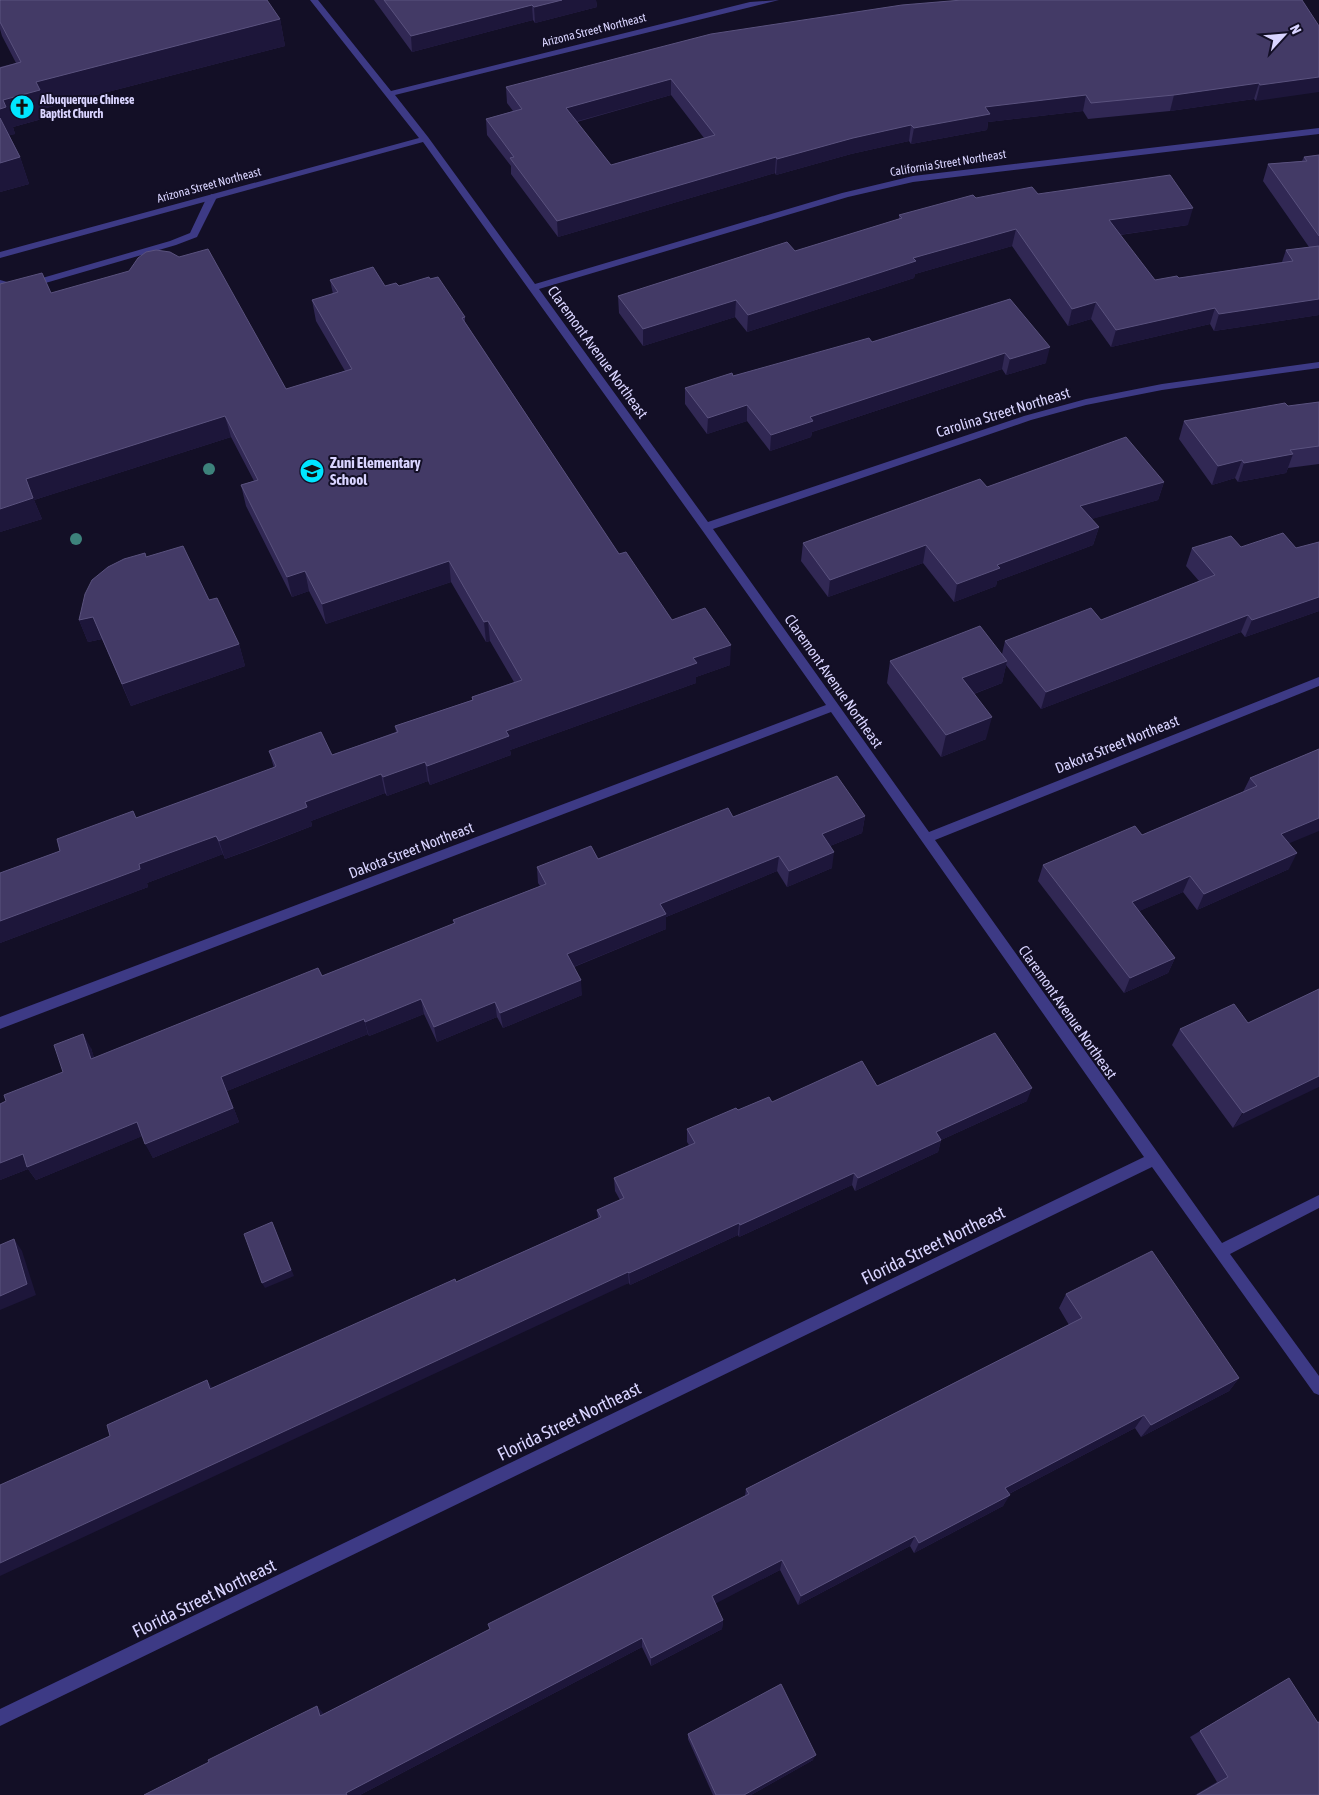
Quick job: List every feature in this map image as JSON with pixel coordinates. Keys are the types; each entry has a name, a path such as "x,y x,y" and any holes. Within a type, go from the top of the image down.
{"street":[{"name":"Claremont Avenue Northeast","path":"314,0 425,139 533,288 834,706 1220,1252 1319,1388"},
{"name":"Arizona Street Northeast","path":"389,94 750,4 775,0"},
{"name":"California Street Northeast","path":"533,288 844,195 913,179 1319,131"},
{"name":"Arizona Street Northeast","path":"0,255 425,139"},
{"path":"0,283 18,288 173,243 194,235 212,197"},
{"name":"Carolina Street Northeast","path":"706,527 1036,415 1086,402 1162,387 1319,365"},
{"name":"Dakota Street Northeast","path":"927,838 1319,681"},
{"name":"Dakota Street Northeast","path":"0,1023 834,706"},
{"name":"Florida Street Northeast","path":"0,1718 1154,1159"},
{"path":"1220,1252 1319,1201"}],"building":[{"path":"1,0 267,0 280,19 36,82 40,90 3,100 6,107 0,109 0,68 21,62 0,22"},
{"path":"384,0 562,0 534,7 532,5 411,36"},
{"path":"962,0 1302,0 1319,26 1319,77 1091,103 1086,95 985,107 990,114 914,128 911,125 853,138 777,159 776,157 557,221 510,158 514,157 486,119 522,109 506,87 711,34 902,5","holes":["671,79 715,135 611,165 566,108"]},
{"path":"0,118 20,157 0,163"},
{"path":"1319,155 1319,236 1268,164 1307,161 1304,157"},
{"path":"1170,175 1193,208 1109,220 1155,280 1293,261 1286,250 1319,246 1319,299 1219,314 1215,308 1116,330 1096,302 1072,309 1016,229 913,258 916,261 748,315 736,300 643,329 618,296 787,242 795,251 902,218 899,215 973,195 976,198 1032,187 1038,194"},
{"path":"208,249 286,389 352,369 312,300 338,292 330,280 373,267 385,286 396,283 399,286 429,277 430,279 438,277 465,317 462,318 619,554 626,552 672,620 705,608 731,645 693,658 697,663 506,731 509,736 427,766 425,762 383,777 381,774 305,802 307,807 219,841 216,836 139,864 140,869 0,921 0,873 60,851 57,839 133,811 136,818 275,767 269,751 321,732 332,755 398,732 395,726 473,700 472,697 522,680 488,621 484,622 449,561 322,604 305,571 287,577 241,485 258,480 225,416 26,479 33,498 0,509 0,284 42,273 51,293 129,271 138,258 146,252 156,250 170,252 179,257"},
{"path":"1010,299 1050,347 1010,359 1005,353 810,417 813,421 771,435 747,405 708,418 685,388 732,373 733,376 869,338 872,342"},
{"path":"1319,402 1319,446 1290,450 1293,454 1244,463 1242,460 1218,466 1184,421 1285,403 1288,406"},
{"path":"1126,437 1164,482 1080,506 1099,527 997,565 1000,568 957,584 926,545 830,580 803,543 980,479 987,487"},
{"path":"1283,533 1296,548 1319,542 1319,597 1252,620 1248,615 1046,692 1005,641 1091,608 1101,620 1215,575 1192,548 1231,536 1241,547"},
{"path":"183,546 209,600 217,598 239,644 122,684 93,617 79,620 85,594 92,580 108,567 124,559 145,553 146,557"},
{"path":"980,626 1007,661 962,678 992,717 946,735 890,661"},
{"path":"1319,749 1319,818 1281,834 1297,853 1204,894 1190,876 1132,902 1175,958 1130,978 1043,865 1135,826 1142,835 1257,786 1250,778"},
{"path":"837,776 865,816 822,834 834,852 789,871 779,856 660,904 666,914 567,954 581,980 500,1013 495,1002 434,1027 421,999 365,1022 364,1019 221,1077 233,1108 145,1144 137,1122 27,1167 23,1154 0,1163 0,1104 6,1101 4,1095 63,1072 54,1045 83,1034 91,1059 318,968 322,976 455,923 453,920 546,884 537,867 591,846 598,859 728,808 733,817"},
{"path":"1319,989 1319,1076 1243,1113 1180,1029 1234,1004 1248,1023"},
{"path":"995,1033 1032,1088 936,1132 941,1140 858,1178 854,1173 740,1225 739,1223 628,1272 0,1563 0,1485 110,1436 107,1425 207,1380 210,1389 455,1279 456,1282 601,1217 597,1210 624,1198 614,1178 695,1143 687,1129 736,1108 738,1110 769,1097 772,1102 862,1061 877,1086"},
{"path":"272,1222 291,1270 262,1283 244,1234"},
{"path":"14,1239 27,1284 0,1296 0,1245"},
{"path":"1152,1251 1239,1378 1151,1425 1144,1415 1005,1488 1010,1495 919,1543 915,1536 801,1596 782,1560 712,1596 723,1620 651,1658 642,1638 346,1793 347,1795 144,1795 209,1762 208,1760 317,1706 320,1716 490,1629 488,1624 749,1494 746,1489 1082,1318 1066,1294"},
{"path":"1289,1678 1319,1722 1319,1795 1197,1795 1228,1777 1200,1731"},
{"path":"781,1684 816,1755 744,1795 716,1795 688,1734"}],"place":[{"name":"Albuquerque Chinese Baptist Church","path":"22,107"},
{"name":"Zuni Elementary School","path":"312,471"}]}
